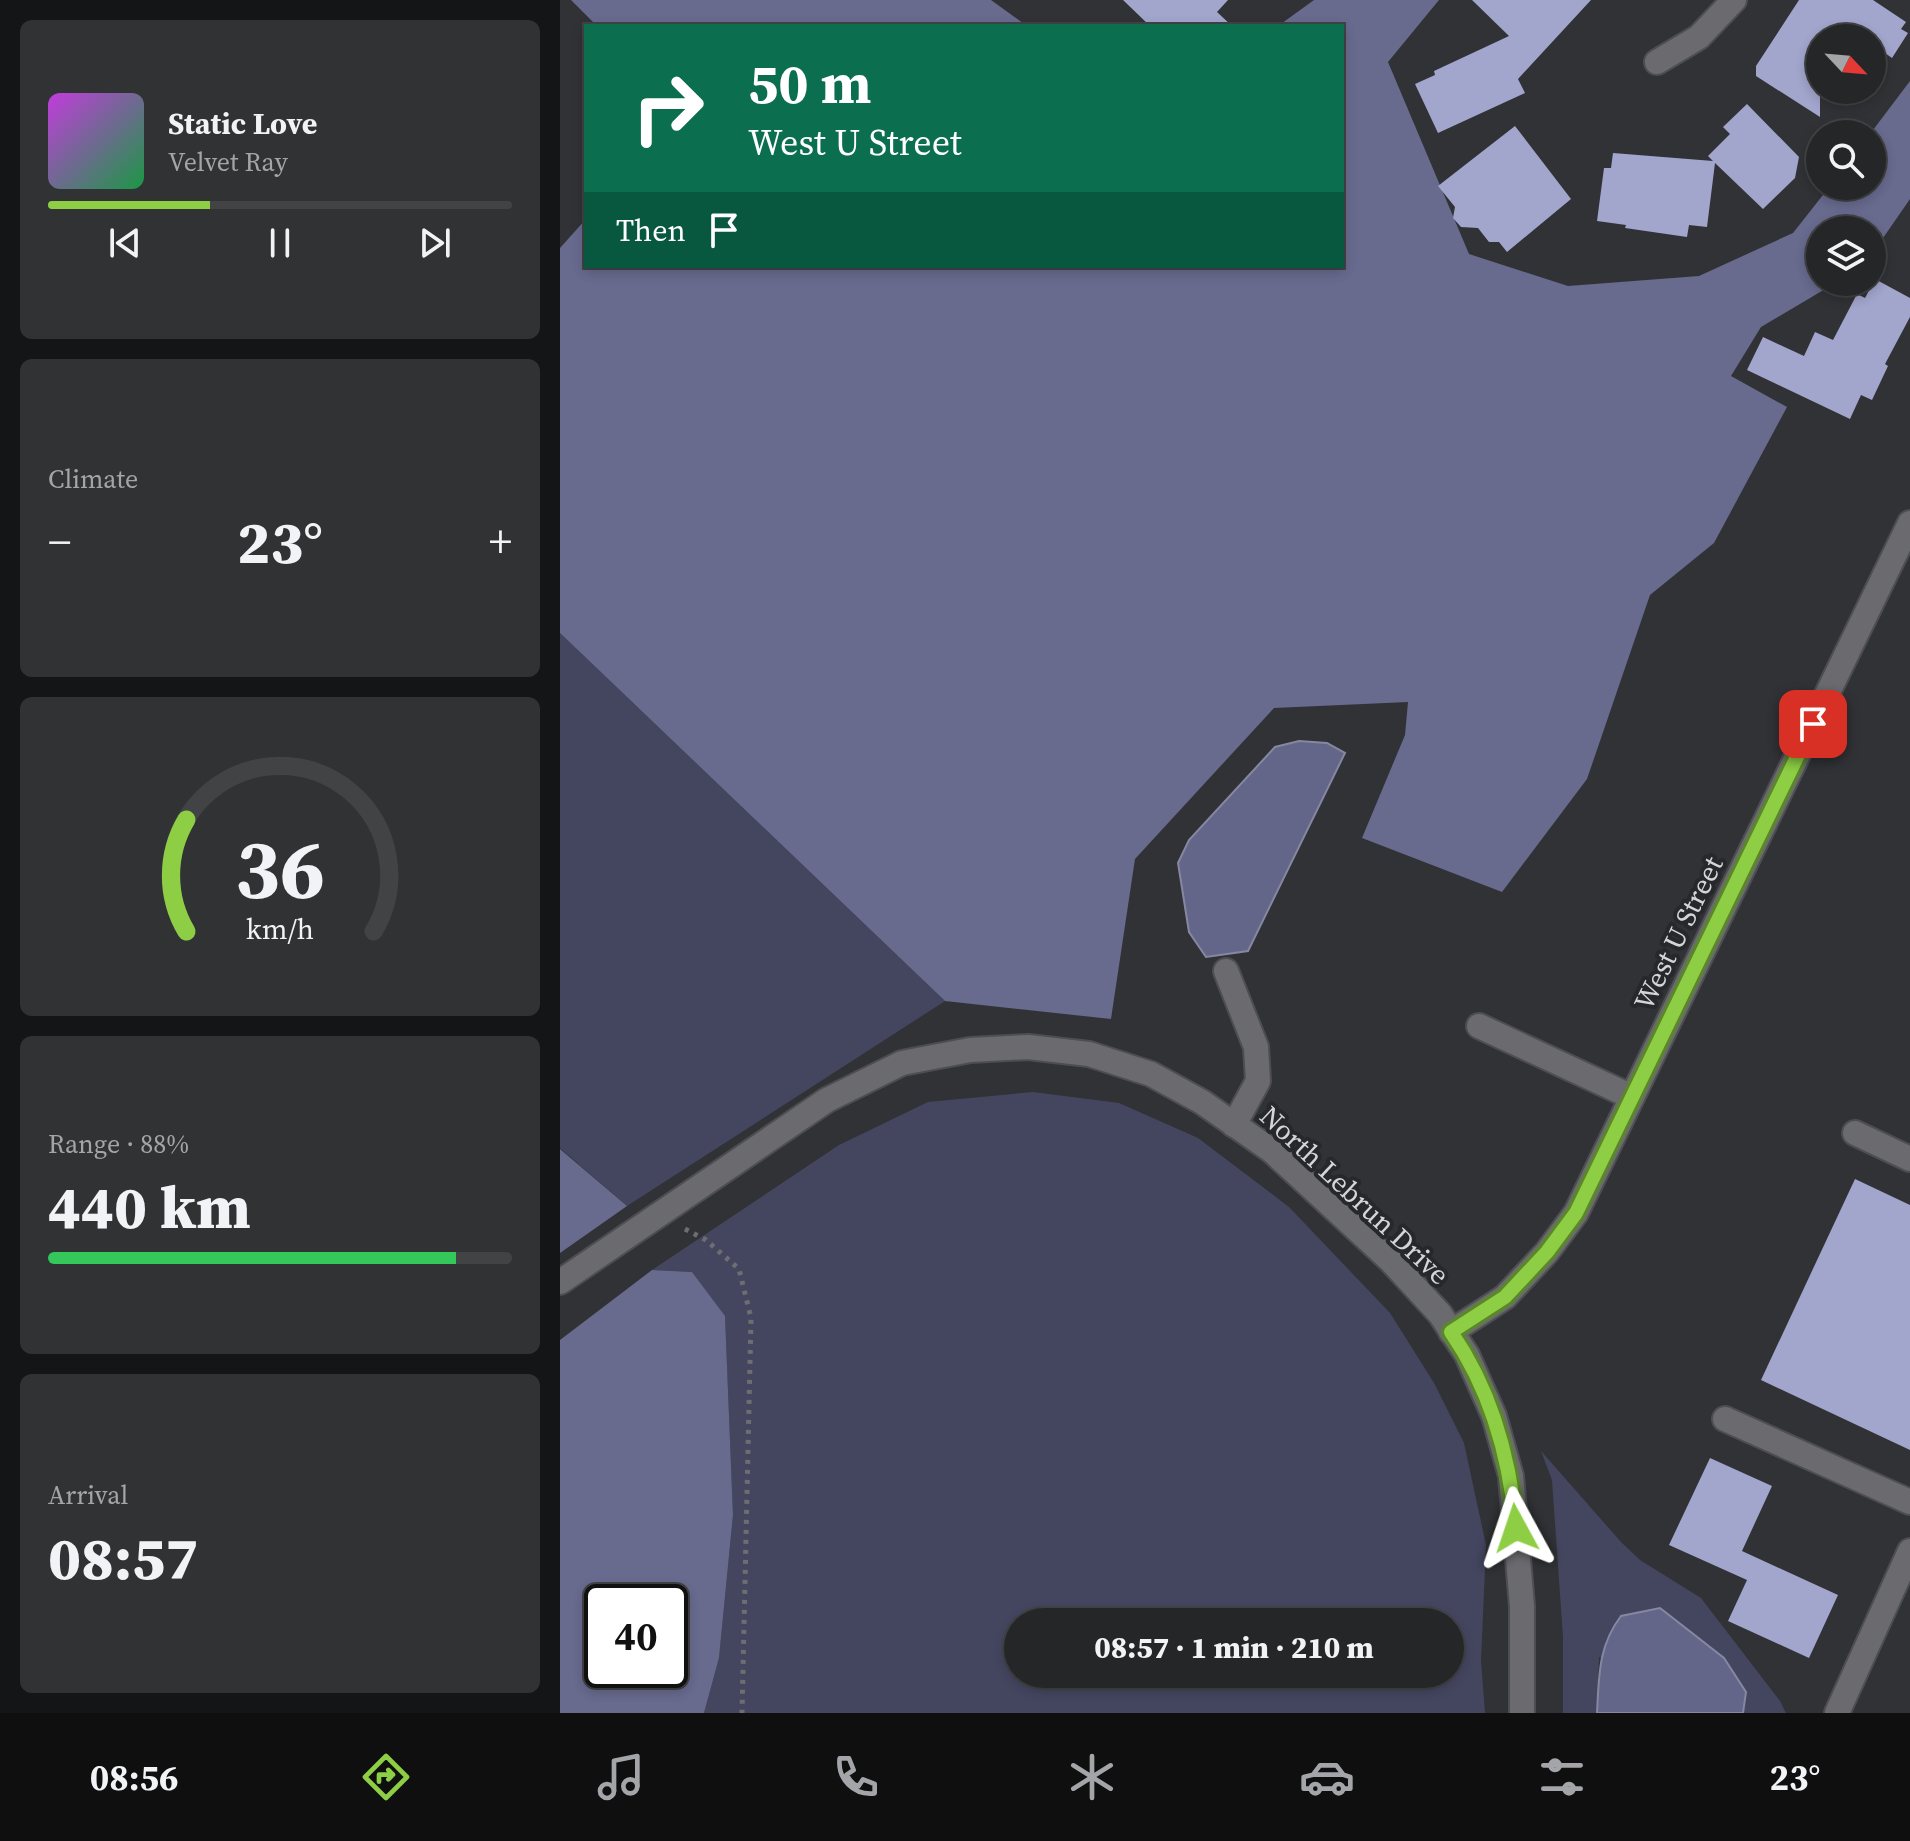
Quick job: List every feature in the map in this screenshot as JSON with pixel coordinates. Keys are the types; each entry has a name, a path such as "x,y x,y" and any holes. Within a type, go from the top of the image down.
{"street":[{"path":"1657,62 1699,37 1734,0"},
{"name":"West U Street","path":"1451,1332 1505,1297 1547,1252 1576,1213 1910,523"},
{"path":"1226,971 1256,1047 1258,1081 1234,1125"},
{"path":"1479,1026 1632,1097"},
{"name":"North Lebrun Drive","path":"560,1282 827,1100 902,1063 970,1050 1028,1047 1089,1054 1151,1074 1202,1102 1272,1151 1391,1261 1440,1314 1467,1355 1494,1416 1511,1476 1522,1606 1522,1713"},
{"path":"1855,1133 1910,1159"},
{"path":"1725,1419 1910,1502"},
{"path":"1837,1713 1910,1551"}],"path":[{"path":"659,1215 706,1240 739,1269 751,1318 742,1713"}],"shaded area":[{"path":"571,0 991,0 1024,24 595,24"},
{"path":"1314,0 1439,0 1388,62 1469,254 1568,286 1699,276 1793,233 1806,216 1806,296 1813,296 1761,327 1731,376 1787,407 1714,543 1650,595 1587,779 1502,892 1362,838 1405,735 1408,702 1274,708 1135,859 1111,1019 945,1001 560,633 560,248 584,221 584,268 1344,268 1344,24 1281,24"},
{"path":"1910,81 1910,199 1886,234 1886,216 1806,216 1819,200 1886,200 1886,120 1881,120"},
{"path":"560,633 945,1001 627,1206 560,1148"},
{"path":"1299,741 1327,743 1345,753 1248,951 1206,957 1189,932 1178,863 1189,840 1275,747"},
{"path":"1033,1092 1119,1103 1198,1138 1289,1207 1390,1313 1434,1383 1464,1443 1486,1545 1481,1661 1485,1713 704,1713 719,1658 733,1515 725,1317 692,1272 652,1270 839,1145 928,1102"},
{"path":"560,1149 627,1206 560,1253"},
{"path":"652,1270 692,1272 725,1316 733,1515 719,1658 704,1713 560,1713 560,1340"},
{"path":"1541,1451 1640,1560 1701,1598 1786,1713 1743,1713 1746,1692 1599,1657 1597,1713 1563,1713 1563,1637 1552,1480"},
{"path":"1660,1608 1724,1658 1746,1692 1743,1713 1597,1713 1601,1662 1613,1627 1621,1616"}],"building":[{"path":"1123,0 1228,0 1217,12 1230,24 1148,24"},
{"path":"1472,0 1591,0 1518,79 1525,93 1438,133 1415,84 1435,75 1434,71 1509,36"},
{"path":"1799,0 1873,0 1906,22 1901,29 1908,33 1892,58 1886,54 1886,24 1806,24 1806,104 1820,104 1820,117 1756,76 1756,66"},
{"path":"1747,104 1799,157 1795,178 1763,209 1715,163 1707,227 1689,225 1687,237 1597,221 1604,168 1611,168 1613,153 1713,161 1708,156 1730,134 1723,127"},
{"path":"1515,126 1571,199 1507,252 1499,242 1489,242 1478,228 1461,227 1453,218 1455,207 1438,186"},
{"path":"1886,285 1910,298 1910,317 1885,364 1888,366 1872,400 1861,395 1850,419 1747,370 1763,337 1804,356 1815,332 1833,340 1856,296 1886,296"},
{"path":"1855,1179 1910,1205 1910,1450 1761,1380"},
{"path":"1710,1458 1772,1486 1742,1551 1838,1595 1809,1658 1728,1621 1747,1580 1669,1545"}],"route":[{"path":"1516,1528 1511,1476 1494,1416 1467,1355 1451,1332 1505,1297 1547,1252 1576,1213 1813,724"}]}
